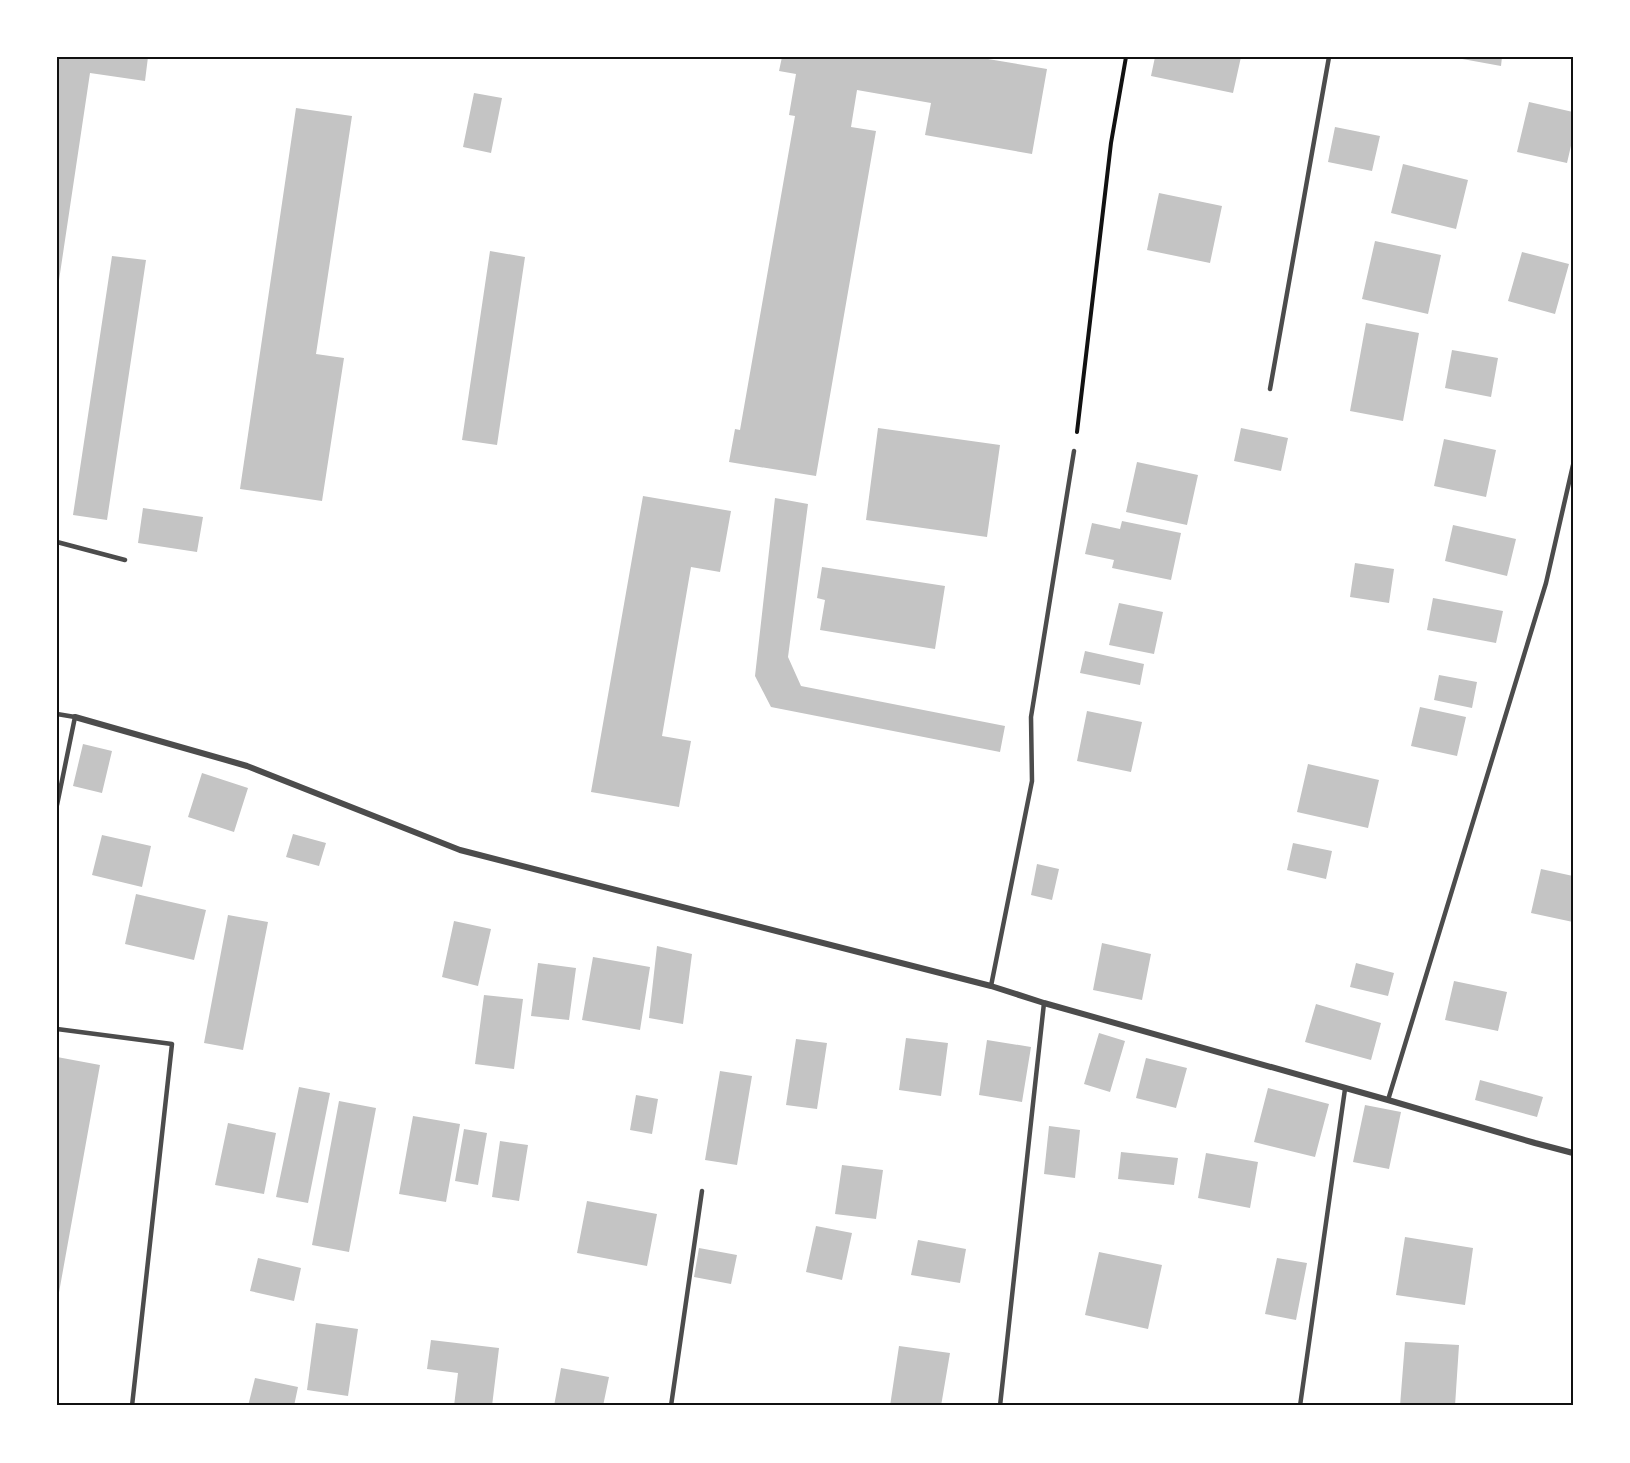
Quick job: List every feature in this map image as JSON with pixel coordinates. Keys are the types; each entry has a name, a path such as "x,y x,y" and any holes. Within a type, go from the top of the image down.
{"street":[{"path":"75,717 246,766 460,850 991,986 1573,1153"}],"lane":[{"path":"1270,389 1329,57"},
{"path":"991,986 1032,781 1031,717 1074,451"},
{"path":"1388,1100 1546,583 1573,465"},
{"path":"57,542 124,560"},
{"path":"57,714 75,717 57,805"},
{"path":"1000,1406 1044,1003"},
{"path":"57,1029 172,1044 132,1406"},
{"path":"1300,1406 1345,1089"},
{"path":"671,1406 702,1191"}],"path":[{"path":"1074,451 1111,143 1126,57"}],"building":[{"path":"57,57 148,57 145,81 90,73 58,287 57,286"},
{"path":"782,57 976,57 1047,69 1032,154 925,135 931,103 857,90 851,127 876,131 816,476 729,462 735,429 740,430 795,116 789,115 796,74 779,71"},
{"path":"1155,57 1241,57 1233,93 1151,76"},
{"path":"1457,57 1502,57 1501,66"},
{"path":"474,93 502,98 491,153 463,147"},
{"path":"1529,102 1573,112 1573,137 1567,163 1517,152"},
{"path":"296,108 352,116 316,354 344,358 322,501 240,489"},
{"path":"1335,127 1380,136 1372,171 1328,162"},
{"path":"1403,164 1468,180 1456,229 1391,213"},
{"path":"1159,193 1222,206 1210,263 1147,250"},
{"path":"1375,241 1441,255 1428,314 1362,299"},
{"path":"490,251 525,257 497,445 462,440"},
{"path":"1522,252 1569,264 1555,314 1508,301"},
{"path":"112,256 146,260 107,520 73,515"},
{"path":"1366,323 1419,333 1403,421 1350,411"},
{"path":"1452,350 1498,358 1491,397 1445,388"},
{"path":"878,428 1000,445 987,537 866,520"},
{"path":"1241,428 1288,438 1281,471 1234,461"},
{"path":"1444,439 1496,450 1486,497 1434,486"},
{"path":"1137,462 1198,475 1187,525 1126,512"},
{"path":"643,496 731,511 720,572 691,567 662,736 691,741 679,807 591,792"},
{"path":"775,498 808,504 788,657 801,686 1005,726 1000,752 771,707 755,676"},
{"path":"143,508 203,517 197,552 138,543"},
{"path":"1122,521 1181,533 1171,580 1112,568 1114,560 1085,554 1092,523 1120,529"},
{"path":"1453,525 1516,539 1507,576 1445,561"},
{"path":"1355,563 1394,569 1389,603 1350,597"},
{"path":"822,567 945,586 935,649 820,630 825,600 817,598"},
{"path":"1433,598 1503,611 1496,643 1427,630"},
{"path":"1119,603 1163,612 1154,654 1109,645"},
{"path":"1085,651 1144,664 1140,685 1080,673"},
{"path":"1439,675 1477,682 1472,708 1434,700"},
{"path":"1420,707 1466,717 1457,756 1411,746"},
{"path":"1087,711 1142,722 1131,772 1077,761"},
{"path":"83,744 112,751 102,793 73,786"},
{"path":"1308,764 1379,780 1368,828 1297,812"},
{"path":"202,773 248,788 234,832 188,817"},
{"path":"293,834 326,843 319,866 286,857"},
{"path":"102,835 151,846 142,887 92,875"},
{"path":"1293,843 1332,851 1326,879 1287,870"},
{"path":"1037,864 1059,869 1052,900 1031,895"},
{"path":"1541,869 1573,876 1573,922 1531,913"},
{"path":"136,894 206,910 194,960 125,944"},
{"path":"228,915 268,922 243,1050 204,1043"},
{"path":"454,921 491,929 478,986 442,977"},
{"path":"1102,943 1151,954 1142,1000 1093,990"},
{"path":"657,946 692,954 683,1024 649,1018"},
{"path":"593,957 650,967 640,1030 582,1020"},
{"path":"538,963 576,968 569,1020 531,1016"},
{"path":"1356,963 1394,973 1388,996 1350,987"},
{"path":"1454,981 1507,992 1498,1031 1445,1020"},
{"path":"484,995 523,999 514,1069 475,1064"},
{"path":"1316,1004 1381,1023 1371,1060 1305,1042"},
{"path":"1099,1033 1125,1041 1110,1092 1084,1084"},
{"path":"906,1038 948,1043 941,1096 899,1090"},
{"path":"796,1039 827,1043 817,1109 786,1105"},
{"path":"987,1040 1031,1047 1022,1102 979,1095"},
{"path":"57,1057 100,1065 58,1298 57,1298"},
{"path":"1146,1058 1187,1068 1176,1108 1136,1098"},
{"path":"720,1071 752,1076 737,1165 705,1160"},
{"path":"1480,1080 1543,1097 1537,1117 1475,1100"},
{"path":"299,1087 330,1093 308,1203 276,1197"},
{"path":"1268,1088 1329,1104 1315,1157 1254,1142"},
{"path":"636,1095 658,1099 652,1134 630,1130"},
{"path":"339,1101 376,1108 349,1252 312,1245"},
{"path":"1365,1105 1401,1112 1389,1169 1353,1162"},
{"path":"413,1116 460,1124 446,1202 399,1194"},
{"path":"228,1123 276,1133 264,1194 215,1185"},
{"path":"1049,1126 1080,1130 1075,1178 1044,1174"},
{"path":"464,1129 487,1133 478,1185 455,1181"},
{"path":"500,1141 528,1145 519,1201 492,1197"},
{"path":"1121,1152 1178,1158 1174,1185 1118,1179"},
{"path":"1206,1153 1258,1162 1250,1208 1198,1198"},
{"path":"842,1165 883,1170 876,1219 835,1214"},
{"path":"587,1201 657,1214 647,1266 577,1253"},
{"path":"816,1226 852,1233 842,1280 806,1272"},
{"path":"1405,1237 1473,1248 1465,1305 1396,1295"},
{"path":"918,1240 966,1249 960,1283 911,1275"},
{"path":"699,1248 737,1255 731,1284 694,1277"},
{"path":"1099,1252 1162,1265 1148,1329 1085,1315"},
{"path":"258,1258 301,1268 294,1301 250,1291"},
{"path":"1277,1258 1307,1263 1296,1320 1265,1314"},
{"path":"316,1323 358,1329 348,1396 307,1390"},
{"path":"431,1340 499,1348 492,1406 454,1406 458,1373 427,1369"},
{"path":"1405,1342 1459,1345 1455,1406 1400,1406"},
{"path":"899,1346 950,1353 941,1406 890,1406"},
{"path":"561,1368 609,1377 603,1406 554,1406"},
{"path":"255,1378 298,1387 294,1406 248,1406"}]}
